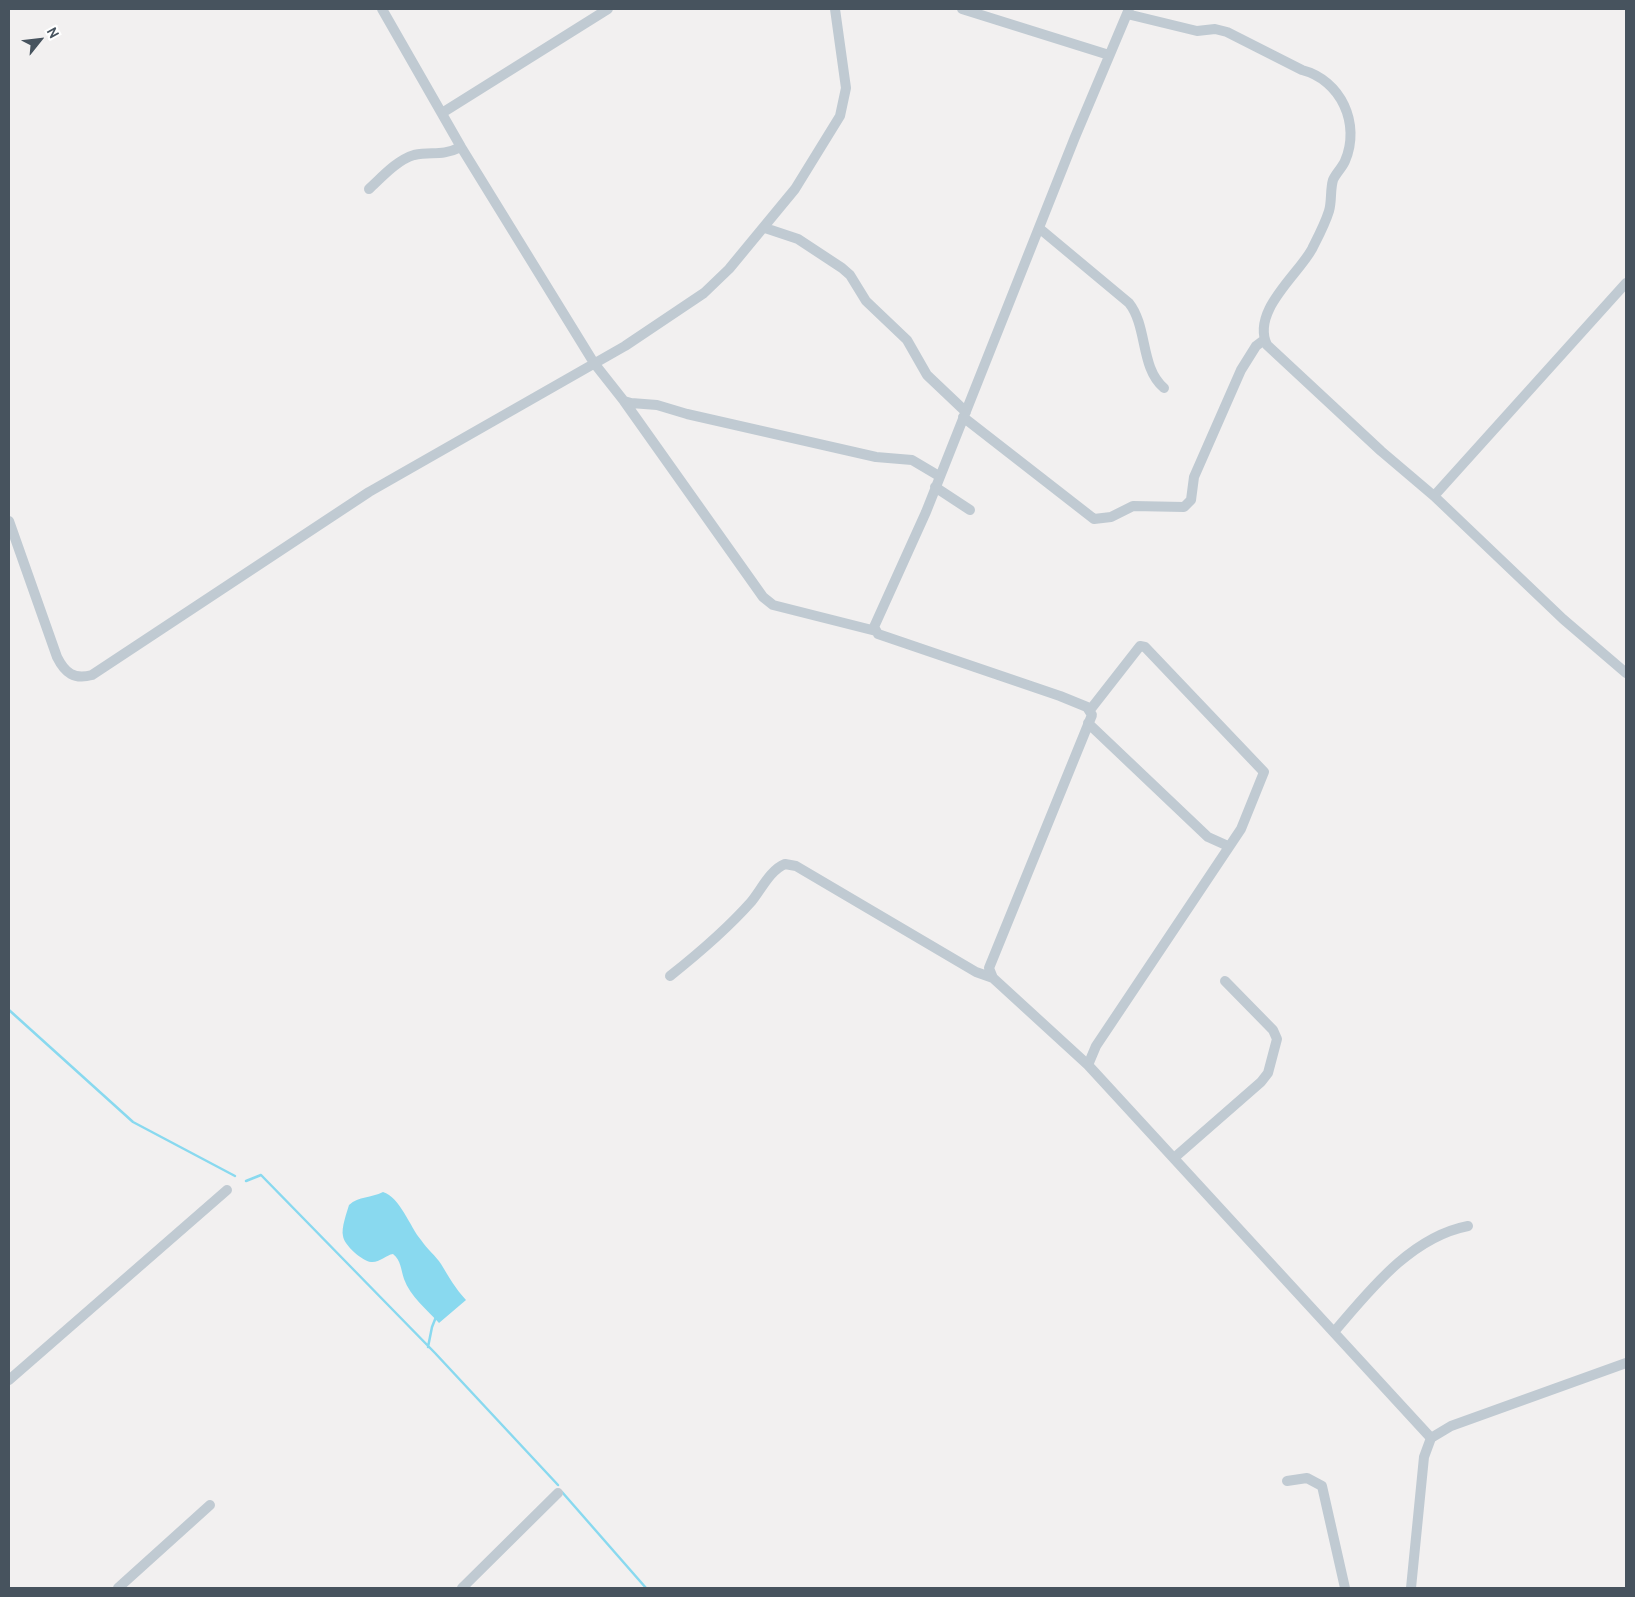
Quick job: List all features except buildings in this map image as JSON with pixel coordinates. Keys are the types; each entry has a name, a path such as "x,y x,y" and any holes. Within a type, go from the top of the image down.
{"street":[{"path":"382,9 461,147 594,363 624,401 763,597 773,605 876,631 1060,696 1090,710 1092,715 989,968 993,978"},
{"path":"442,113 608,9"},
{"path":"9,521 57,657 66,671 77,678 83,678 100,670 369,492 594,363 698,298 730,269 765,228 795,189 840,116 846,88 835,9"},
{"path":"962,9 1109,55"},
{"path":"876,631 874,627 876,620 935,486 1038,228 1128,11 1197,32 1215,29 1227,32 1302,70 1315,74 1328,83 1344,104 1352,134 1345,162 1333,179 1330,209 1311,251 1282,286 1266,319 1264,340 1267,345 1381,450 1434,496 1539,597 1626,673"},
{"path":"370,189 386,173 410,157 445,154 461,147"},
{"path":"765,228 798,239 850,275 866,301 906,340 927,375 964,415 1094,519 1111,517 1133,506 1184,507 1191,500 1194,477 1241,370 1256,346 1264,340"},
{"path":"1038,228 1129,303 1136,312 1141,327 1151,371 1158,383 1164,388"},
{"path":"1434,496 1626,283"},
{"path":"624,401 657,405 686,414 876,457 912,460 939,476"},
{"path":"935,486 970,510"},
{"path":"1088,1065 1096,1046 1241,829 1264,772 1187,693 1155,656 1140,646 1090,710"},
{"path":"1088,724 1208,837 1228,846"},
{"path":"670,976 703,949 751,902 772,874 785,864 796,866 976,972 993,978 1088,1065 1431,1438"},
{"path":"1174,1158 1261,1082 1268,1073 1277,1039 1272,1030 1225,981"},
{"path":"9,1380 227,1190"},
{"path":"1334,1332 1368,1293 1406,1256 1442,1234 1468,1226"},
{"path":"1411,1588 1424,1457 1431,1438 1451,1426 1626,1363"},
{"path":"1288,1481 1307,1478 1322,1486 1345,1588"},
{"path":"462,1588 558,1493"},
{"path":"118,1588 210,1505"}],"water":[{"path":"383,1192 400,1206 417,1234 439,1261 455,1287 466,1300 439,1323 410,1291 396,1256 393,1254 377,1261 367,1261 354,1252 344,1240 344,1220 349,1205 357,1200"}],"waterway":[{"path":"9,1010 133,1122 235,1176"},
{"path":"246,1181 261,1175 435,1353 558,1485"},
{"path":"428,1347 436,1317"},
{"path":"562,1492 646,1588"}]}
